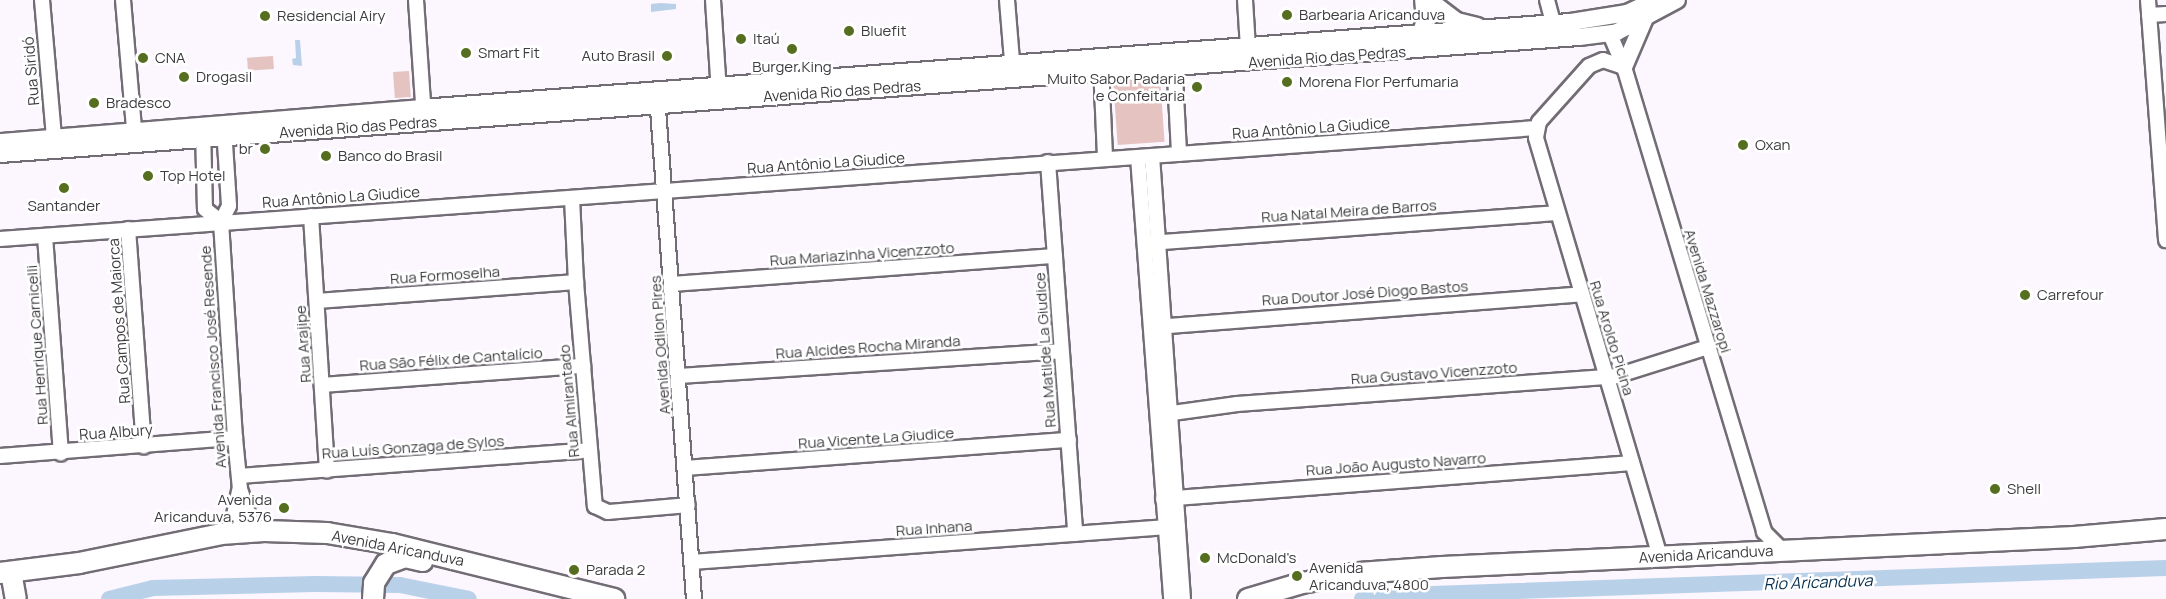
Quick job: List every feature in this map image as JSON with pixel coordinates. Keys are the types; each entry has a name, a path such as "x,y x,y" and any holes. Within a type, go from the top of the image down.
{"highway":[{"name":"Avenida Aricanduva","path":"1248,599 1302,584 1359,573 2166,529"},
{"name":"Avenida Aricanduva","path":"6,572 79,563 176,542 254,531 327,533 392,544 576,588 604,598"},
{"path":"373,599 374,583 379,572 395,559 418,560 553,595 576,588"},
{"path":"6,572 16,596"}],"main road":[{"path":"1410,52 1421,35 1426,17 1423,0"},
{"path":"1429,0 1457,21 1490,29"},
{"name":"Avenida Rio das Pedras","path":"1174,60 1248,48 1595,20 1627,13 1655,0"},
{"name":"Avenida Rio das Pedras","path":"0,154 134,138 657,97 1174,60 1410,52 1610,34 1677,0"},
{"path":"1624,66 1645,18"},
{"path":"1595,20 1610,34"},
{"name":"Avenida Rio das Pedras","path":"0,142 54,138 134,138"}],"street":[{"name":"Rua Siridó","path":"42,0 54,138"},
{"path":"123,0 134,138"},
{"path":"416,0 423,115"},
{"path":"713,0 719,93"},
{"path":"1007,0 1013,72"},
{"path":"1245,0 1248,48"},
{"path":"1547,0 1553,23"},
{"path":"2148,0 2166,240"},
{"path":"2149,15 2166,14"},
{"name":"Avenida Mazzaropi","path":"1610,34 1624,66 1764,531 1783,551"},
{"path":"1174,60 1179,154"},
{"path":"1536,128 1589,66 1603,60 1624,66"},
{"path":"1101,65 1106,158"},
{"name":"Avenida Odilon Pires","path":"657,97 694,599"},
{"name":"Rua Antônio La Giudice","path":"0,239 1536,128"},
{"name":"Rua Aroldo Picina","path":"1536,128 1536,138 1556,213 1660,556"},
{"path":"203,133 205,209 221,222 229,206 224,131"},
{"path":"1145,157 1171,527 1171,599"},
{"name":"Rua Matilde La Giudice","path":"1048,162 1075,534"},
{"name":"Rua Almirantado","path":"572,198 576,282 595,506 601,511 688,505"},
{"name":"Rua Natal Meira de Barros","path":"1151,243 1556,213"},
{"name":"Rua Arajipe","path":"311,216 327,470"},
{"name":"Avenida Francisco José Resende","path":"221,222 239,483 254,531"},
{"name":"Rua Campos de Maiorca","path":"128,229 144,446"},
{"name":"Rua Henrique Carnicelli","path":"45,236 61,453"},
{"name":"Rua Mariazinha Vicenzzoto","path":"672,284 1055,256"},
{"name":"Rua Formoselha","path":"316,301 576,282"},
{"name":"Rua Doutor José Diogo Bastos","path":"1157,327 1582,294"},
{"name":"Rua Gustavo Vicenzzoto","path":"1164,414 1237,404 1606,377 1708,347"},
{"name":"Rua Alcides Rocha Miranda","path":"678,376 1061,351"},
{"name":"Rua São Félix de Cantalício","path":"322,385 583,366"},
{"name":"Rua Albury","path":"0,456 235,438"},
{"name":"Rua Vicente La Giudice","path":"685,468 1069,440"},
{"name":"Rua Luís Gonzaga de Sylos","path":"239,483 327,470 590,450"},
{"name":"Rua João Augusto Navarro","path":"1169,498 1632,463"},
{"name":"Avenida Francisco José Resende","path":"230,534 239,483"},
{"path":"1171,527 1184,599"},
{"name":"Rua Inhana","path":"692,562 1171,527"}],"shaded area":[{"path":"273,56 274,69 248,71 247,58"},
{"path":"409,71 411,97 395,98 393,72"},
{"path":"1160,77 1165,142 1118,145 1113,80"}],"water":[{"path":"651,4 676,4 676,9 651,12"},
{"path":"295,40 300,40 302,66 293,65 292,59 296,58"}],"waterway":[{"name":"Rio Aricanduva","path":"1362,599 1375,596 2166,568"},
{"name":"Rio Aricanduva","path":"109,599 153,588 315,584 400,585 469,599"}],"place":[{"name":"Barbearia Aricanduva","path":"1287,15"},
{"name":"Residencial Airy","path":"265,16"},
{"name":"Bluefit","path":"849,31"},
{"name":"Itaú","path":"741,39"},
{"name":"Burger King","path":"792,49"},
{"name":"Smart Fit","path":"466,53"},
{"name":"Auto Brasil","path":"667,56"},
{"name":"CNA","path":"143,58"},
{"name":"Drogasil","path":"184,77"},
{"name":"Morena Flor Perfumaria","path":"1287,82"},
{"name":"Muito Sabor Padaria e Confeitaria","path":"1197,87"},
{"name":"Bradesco","path":"94,103"},
{"name":"Oxan","path":"1743,145"},
{"name":"br","path":"265,149"},
{"name":"Banco do Brasil","path":"326,156"},
{"name":"Top Hotel","path":"148,176"},
{"name":"Santander","path":"64,188"},
{"name":"Carrefour","path":"2025,295"},
{"name":"Shell","path":"1995,489"},
{"name":"Avenida Aricanduva, 5376","path":"284,508"},
{"name":"McDonald's","path":"1205,558"},
{"name":"Parada 2","path":"574,570"},
{"name":"Avenida Aricanduva, 4800","path":"1297,576"}]}
